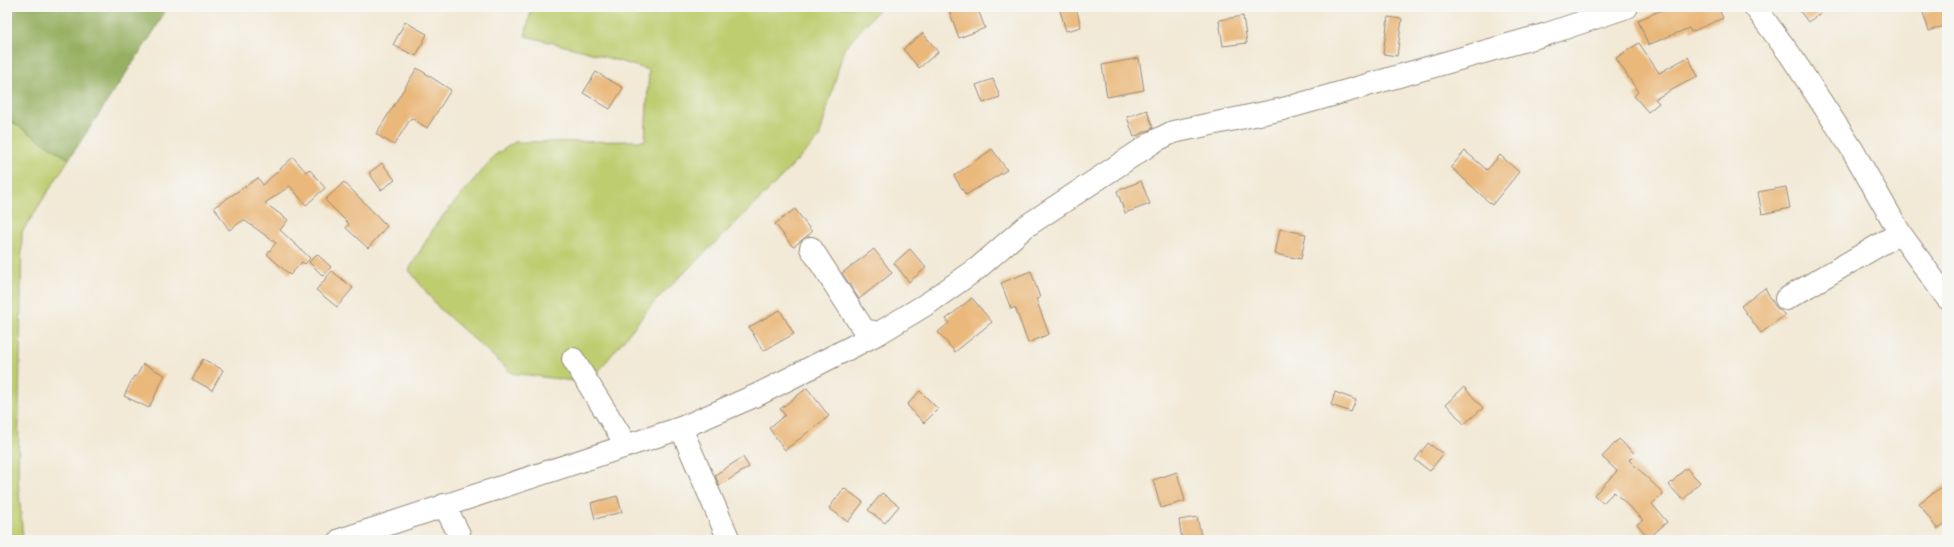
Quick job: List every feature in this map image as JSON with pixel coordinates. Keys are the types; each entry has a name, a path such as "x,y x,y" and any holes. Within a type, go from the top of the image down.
{"street":[{"path":"340,540 680,428 759,394 879,333 930,302 972,273 1025,227 1155,141 1173,132 1283,109 1547,34 1627,7"},
{"path":"1755,7 1791,56 1852,149 1900,233 1947,298"},
{"path":"1786,299 1900,233"},
{"path":"811,248 864,330 879,333"},
{"path":"573,359 627,446"},
{"path":"680,428 729,540"},
{"path":"444,505 459,534 457,540"}],"green space":[{"path":"7,7 167,7 156,28 69,159 7,119"},
{"path":"532,7 881,7 844,49 819,138 757,202 655,301 589,383 512,373 439,308 409,270 436,224 495,155 515,142 645,141 649,70 581,50 525,36"},
{"path":"7,119 69,159 22,232 18,478 23,540 7,540"}],"building":[{"path":"958,7 977,7 985,28 959,38 949,10"},
{"path":"1059,7 1076,7 1081,27 1066,31"},
{"path":"1669,7 1718,7 1723,18 1691,32 1689,28 1648,45 1638,20"},
{"path":"1797,7 1829,7 1808,22"},
{"path":"1943,7 1947,25 1929,31 1923,13"},
{"path":"1243,16 1247,43 1223,46 1219,20"},
{"path":"1388,17 1402,19 1397,56 1383,54"},
{"path":"405,22 427,34 416,56 393,45"},
{"path":"923,33 938,52 919,68 903,49"},
{"path":"1639,43 1659,73 1688,57 1698,76 1655,99 1659,103 1648,112 1634,96 1638,92 1616,58"},
{"path":"1139,58 1144,90 1107,97 1102,65"},
{"path":"417,68 451,90 427,128 411,118 394,145 376,134"},
{"path":"596,72 623,88 610,109 583,93"},
{"path":"993,79 1000,97 983,103 976,85"},
{"path":"1147,110 1153,128 1134,137 1127,117"},
{"path":"992,149 1007,170 966,195 954,176"},
{"path":"1465,151 1487,170 1500,155 1519,172 1492,205 1451,167"},
{"path":"293,157 306,172 309,169 325,188 306,205 290,186 265,203 288,220 280,230 310,258 305,264 302,262 290,275 267,254 276,243 244,220 229,230 214,207 258,178 263,185"},
{"path":"382,163 395,180 381,190 369,173"},
{"path":"1141,181 1150,204 1125,213 1117,191"},
{"path":"344,182 387,226 368,248 346,228 349,224 325,200"},
{"path":"1786,187 1790,208 1762,214 1758,192"},
{"path":"795,209 812,232 793,247 775,224"},
{"path":"1280,229 1306,234 1301,259 1275,254"},
{"path":"874,249 892,273 859,299 842,273"},
{"path":"910,249 926,268 909,282 894,263"},
{"path":"317,254 331,267 323,276 309,262"},
{"path":"332,271 353,288 337,307 316,290"},
{"path":"1031,271 1040,298 1036,299 1049,334 1028,343 1015,307 1011,309 1001,283"},
{"path":"1765,288 1775,306 1785,315 1761,333 1741,306"},
{"path":"972,298 992,322 955,352 938,332 949,323 946,319"},
{"path":"780,310 794,334 763,351 749,327"},
{"path":"203,359 223,370 212,390 192,379"},
{"path":"143,364 165,375 149,408 124,396 134,376 136,377"},
{"path":"1464,387 1483,408 1464,424 1446,404"},
{"path":"807,388 829,416 785,450 769,428 785,415 780,409"},
{"path":"920,391 938,409 924,423 907,405"},
{"path":"1335,392 1356,400 1351,412 1331,405"},
{"path":"1619,439 1635,454 1629,460 1663,493 1652,504 1667,522 1649,538 1637,524 1643,520 1614,492 1603,503 1594,495 1617,471 1602,457"},
{"path":"1428,443 1443,454 1430,471 1415,460"},
{"path":"743,457 749,467 719,486 715,475"},
{"path":"1686,468 1700,482 1683,500 1669,485"},
{"path":"1177,472 1185,501 1161,508 1153,480"},
{"path":"1947,483 1947,522 1937,529 1919,503"},
{"path":"844,488 863,502 848,522 829,508"},
{"path":"882,493 899,506 885,523 868,510"},
{"path":"617,496 622,512 595,519 591,503"},
{"path":"1197,517 1202,540 1182,540 1179,520"}]}
